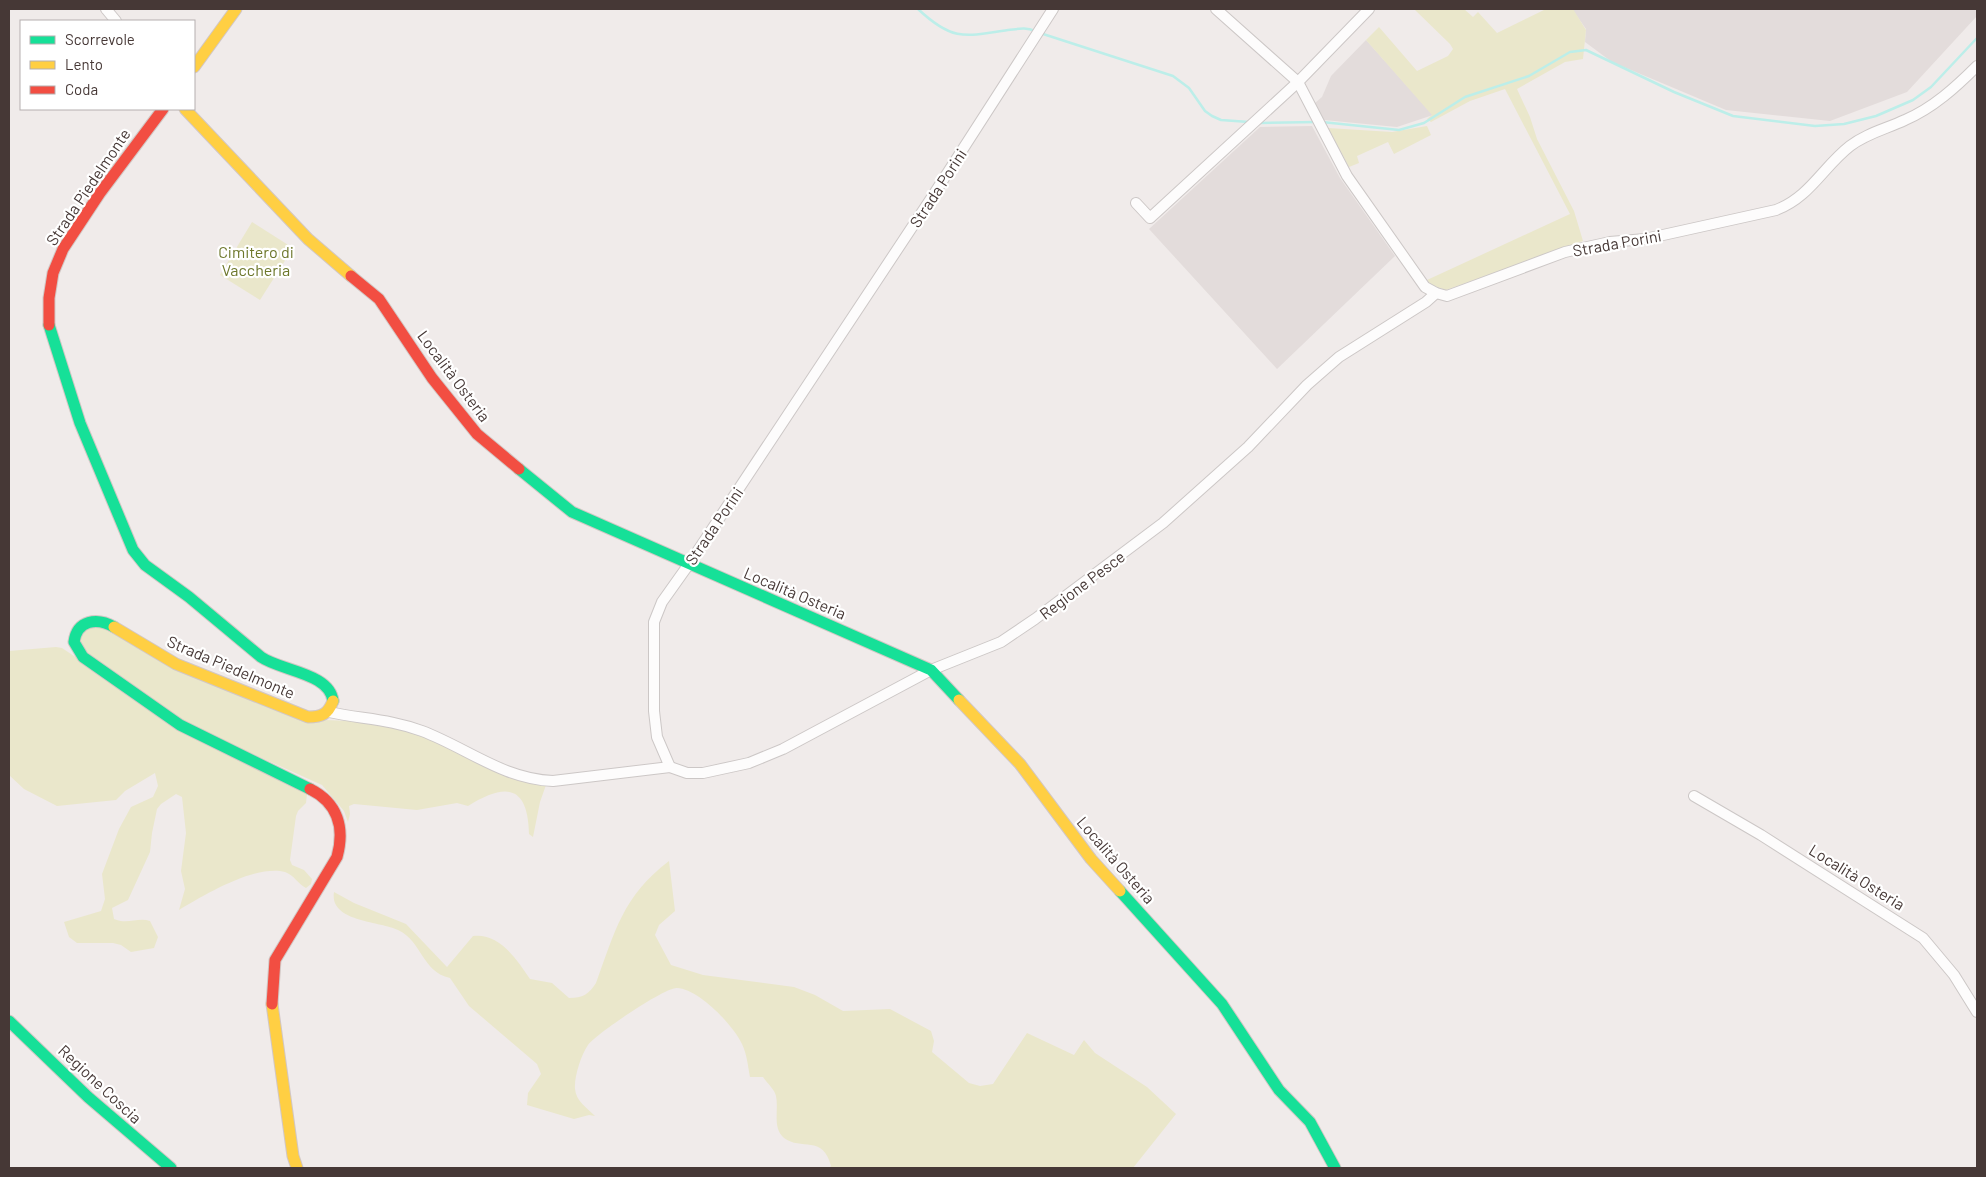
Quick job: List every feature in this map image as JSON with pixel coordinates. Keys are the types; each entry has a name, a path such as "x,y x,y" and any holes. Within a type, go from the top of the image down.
{"street":[{"path":"106,9 115,20"},
{"path":"195,66 236,9"},
{"name":"Strada Porini","path":"670,767 656,737 654,711 654,622 662,602 689,564 1053,9"},
{"path":"1216,9 1298,82 1347,176 1425,287 1436,293"},
{"path":"1136,203 1150,218 1298,82 1368,9"},
{"name":"Strada Porini","path":"1436,293 1447,296 1497,276 1575,250 1610,242 1645,239 1776,210 1789,205 1808,191 1848,148 1862,138 1924,111 1954,88 1977,66"},
{"name":"Strada Piedelmonte","path":"162,110 100,193 63,249 56,265 49,298 49,323 58,356 80,423 133,550 152,570 189,597 261,657 274,665 317,679 328,686 332,694 333,704 329,712 322,717 308,717 176,664 158,655 111,625 100,621 90,621 80,627 75,635 74,642 83,656 143,701 180,725 316,792 331,804 339,817 342,828 342,842 337,857 275,960 272,979 271,997 280,1069 292,1156 297,1168"},
{"name":"Località Osteria","path":"187,110 308,240 379,299 432,378 477,434 572,512 931,670 1020,764 1091,859 1222,1004 1279,1090 1310,1122 1335,1168"},
{"name":"Regione Pesce","path":"670,767 687,773 703,773 749,763 783,749 931,670 1001,642 1126,552 1170,517 1248,447 1307,385 1339,357 1426,302 1436,293"},
{"path":"329,712 371,717 398,723 424,732 510,774 534,780 553,781 670,767"},
{"name":"Località Osteria","path":"1694,796 1761,835 1923,938 1954,975 1977,1012"},
{"name":"Regione Coscia","path":"9,1021 88,1097 171,1168"}],"shaded area":[{"path":"1572,9 1977,9 1977,16 1907,92 1830,121 1726,110 1612,62 1585,42 1586,29"},
{"path":"1366,40 1433,115 1397,127 1324,120 1315,103 1322,97 1331,76"},
{"path":"1312,126 1340,178 1395,256 1277,369 1149,229 1260,127"}],"green space":[{"path":"1414,9 1464,9 1473,17 1478,12 1497,33 1546,9 1573,9 1586,30 1583,59 1565,62 1517,89 1530,117 1537,139 1574,211 1583,241 1446,290 1431,285 1427,280 1570,214 1505,89 1470,101 1431,122 1427,119 1432,115 1366,40 1379,27 1417,71 1448,56 1453,49 1450,44"},
{"path":"1427,126 1431,135 1394,154 1388,142 1357,156 1359,163 1349,167 1328,128 1392,132"},
{"name":"Cimitero di Vaccheria","path":"252,222 293,248 260,300 220,275"},
{"path":"102,627 325,720 376,722 401,728 430,739 507,776 546,785 540,802 533,837 529,834 528,817 519,797 512,793 503,792 493,794 468,806 457,803 417,810 354,804 349,806 348,822 344,811 322,785 184,723 86,652 79,639 87,628"},
{"path":"62,648 92,668 177,730 307,794 306,803 296,816 290,860 292,865 304,870 312,879 311,884 306,888 285,872 260,872 230,882 179,910 185,889 181,871 186,833 182,797 176,794 157,809 150,852 128,900 112,908 114,919 119,921 150,921 158,937 154,948 131,952 121,945 113,943 77,943 69,937 64,922 101,911 105,899 102,874 119,829 131,807 153,797 158,786 155,773 125,791 116,800 57,806 24,789 9,775 9,651"},
{"path":"669,861 675,911 659,925 655,935 671,965 703,975 794,987 815,995 843,1011 890,1009 931,1031 934,1041 932,1052 969,1083 980,1086 993,1084 1027,1033 1074,1055 1084,1040 1095,1053 1147,1087 1176,1114 1133,1168 829,1168 831,1166 823,1150 811,1145 791,1142 780,1134 777,1124 777,1101 773,1089 763,1077 750,1077 744,1048 731,1027 705,1001 695,994 677,988 659,995 631,1012 588,1045 578,1066 575,1089 580,1101 595,1116 589,1115 574,1119 527,1105 528,1093 541,1074 537,1064 469,1006 450,978 433,970 406,935 390,927 347,915 339,909 335,902 334,892 354,903 406,924 447,967 473,936 483,936 491,939 507,949 530,979 552,983 569,998 574,998 588,993 596,983 622,916 641,888 653,874"}],"waterway":[{"path":"918,9 940,27 959,34 969,35 1022,29 1035,31"},
{"path":"1040,33 1173,76 1189,88 1205,111 1212,116 1221,120 1249,122"},
{"path":"1322,122 1399,130 1424,123 1465,97 1529,76 1570,52 1586,50 1674,92 1733,116 1815,126 1844,124 1876,116 1913,100 1931,87 1977,38"},
{"path":"1260,123 1317,122"}],"traffic: fast":[{"path":"49,325 80,423 133,550 145,565 189,597 261,657 314,678 330,692 333,701"},
{"path":"519,469 572,512 931,670 959,700"},
{"path":"114,627 101,622 89,622 83,625 79,629 74,642 83,657 180,725 310,789"},
{"path":"1120,891 1222,1004 1279,1090 1310,1122 1335,1168"},
{"path":"9,1021 88,1097 171,1168"}],"traffic: slow":[{"path":"195,66 236,9"},
{"path":"186,110 308,239 351,276"},
{"path":"114,627 176,664 308,717 324,714 333,701"},
{"path":"959,700 1020,764 1091,859 1120,891"},
{"path":"272,1004 293,1156 297,1168"}],"traffic: jam":[{"path":"49,325 49,298 53,273 63,249 100,193 162,110"},
{"path":"351,276 379,299 432,378 477,434 519,469"},
{"path":"272,1004 275,960 337,857 339,846 339,826 333,809 327,801 310,789"}]}
